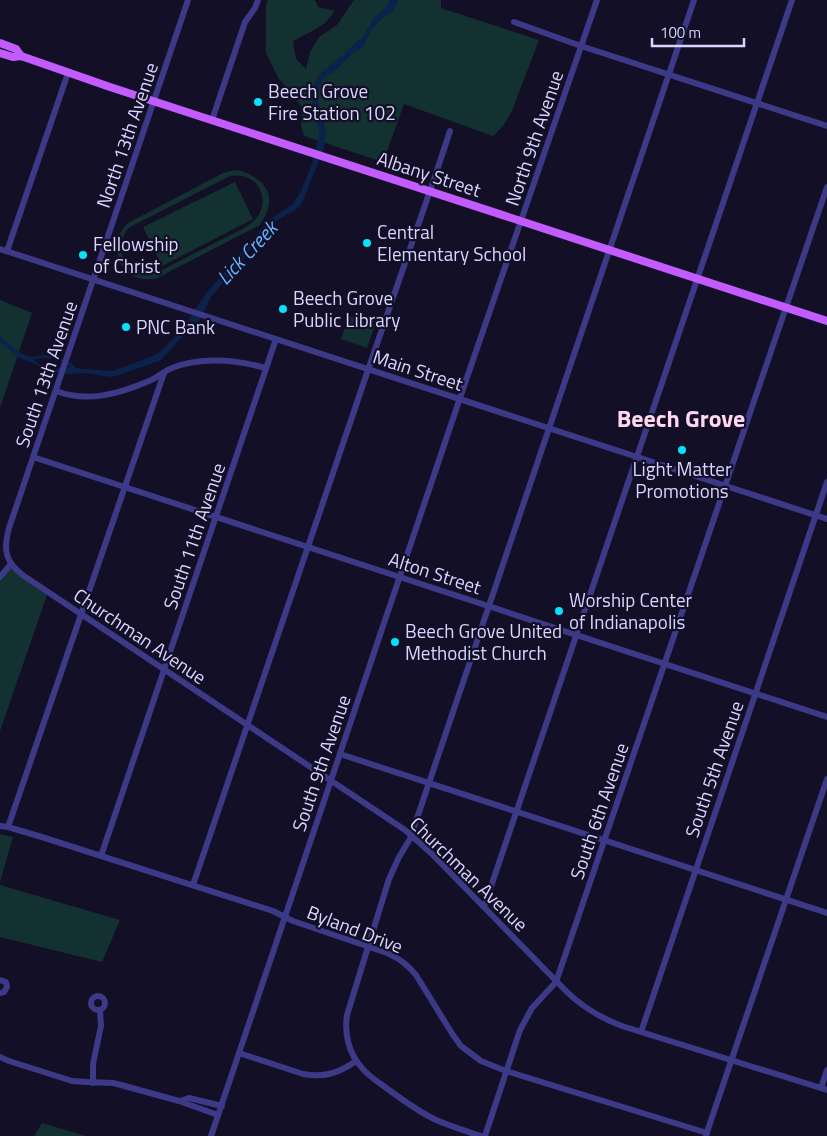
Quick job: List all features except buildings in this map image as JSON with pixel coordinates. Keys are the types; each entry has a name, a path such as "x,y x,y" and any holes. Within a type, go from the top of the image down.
{"main road":[{"name":"Albany Street","path":"0,43 16,49 21,56"},
{"name":"Albany Street","path":"0,53 13,57 21,56 154,102 827,321"}],"street":[{"name":"North 13th Avenue","path":"94,280 188,0"},
{"path":"212,120 245,22 258,0"},
{"name":"North 9th Avenue","path":"460,399 597,0"},
{"path":"481,1136 454,1127 413,1107 366,1072 356,1061 351,1051 347,1040 346,1018 389,879 396,862 410,839 694,0"},
{"path":"484,907 792,0"},
{"path":"514,22 581,46 827,126"},
{"path":"3,250 68,73"},
{"path":"193,885 450,130"},
{"name":"South 6th Avenue","path":"485,1136 518,1036 526,1018 532,1008 556,982 827,187"},
{"name":"Main Street","path":"3,250 827,519"},
{"name":"South 13th Avenue","path":"11,564 6,554 7,537 94,280"},
{"name":"South 11th Avenue","path":"101,856 276,339"},
{"path":"56,391 83,396 111,394 148,381 173,368 189,363 218,360 242,362 266,368"},
{"path":"8,827 164,373"},
{"name":"South 9th Avenue","path":"212,1136 460,399"},
{"name":"Alton Street","path":"33,457 827,717"},
{"name":"South 5th Avenue","path":"641,1032 827,482"},
{"path":"0,577 11,564"},
{"name":"Churchman Avenue","path":"11,564 24,576 411,835 556,982 577,1001 593,1012 614,1023 824,1089"},
{"path":"340,754 827,913"},
{"path":"706,1134 827,779"},
{"path":"0,822 8,827"},
{"path":"0,826 8,827"},
{"name":"Byland Drive","path":"8,827 277,912 293,921 395,956 416,975 452,1035 461,1046 481,1061 506,1071 706,1134"},
{"path":"0,980 4,981 7,986 4,992 0,993"},
{"path":"93,1082 93,1064 101,1026 100,1010"},
{"path":"239,1053 303,1074 322,1076 334,1074 356,1061"},
{"path":"0,1057 66,1079 78,1082 113,1083 179,1101 218,1115"},
{"path":"824,1089 827,1070"},
{"path":"179,1101 189,1098 222,1106"}],"green space":[{"path":"268,0 315,0 318,7 335,11 325,23 293,41 296,59 306,69 310,52 319,37 337,25 354,0 441,0 441,8 539,40 512,111 503,126 493,136 404,104 383,162 304,136 301,125 302,108 279,79 266,53 266,5"},
{"path":"234,170 247,173 259,180 267,190 269,196 268,209 260,225 157,278 145,279 135,277 126,271 120,263 117,243 128,223 223,173","holes":["230,176 241,176 250,179 257,185 263,201 261,211 246,227 156,273 146,274 130,267 125,260 121,244 124,235 130,227"]},
{"path":"235,182 253,219 162,266 143,227"},
{"path":"0,300 32,313 0,408"},
{"path":"349,316 375,325 367,348 341,339"},
{"path":"11,564 48,592 0,731 0,577"},
{"path":"0,834 13,837 0,882"},
{"path":"0,885 120,920 102,962 0,937"},
{"path":"42,1123 86,1136 34,1136"}],"water":[{"name":"Lick Creek","path":"389,0 398,0 394,10 372,29 363,47 354,52 334,72 328,74 322,80 318,92 318,100 326,130 324,148 302,203 295,210 276,221 254,243 235,273 211,297 198,324 178,341 161,360 111,377 86,373 50,372 19,358 0,342 0,336 20,353 30,357 54,356 71,363 76,368 112,371 160,352 182,329 206,293 250,241 272,218 293,204 301,191 312,164 319,136 319,128 312,105 315,81 322,72 363,36 375,17","holes":["54,358 71,367 50,370 43,368 33,359"]}],"place":[{"name":"Beech Grove Fire Station 102","path":"258,102"},
{"name":"Central Elementary School","path":"367,243"},
{"name":"Fellowship of Christ","path":"83,255"},
{"name":"Beech Grove Public Library","path":"283,309"},
{"name":"PNC Bank","path":"126,327"},
{"name":"Light Matter Promotions","path":"682,450"},
{"name":"Worship Center of Indianapolis","path":"559,611"},
{"name":"Beech Grove United Methodist Church","path":"395,642"}],"district":[{"name":"Beech Grove","path":"681,419"}]}
